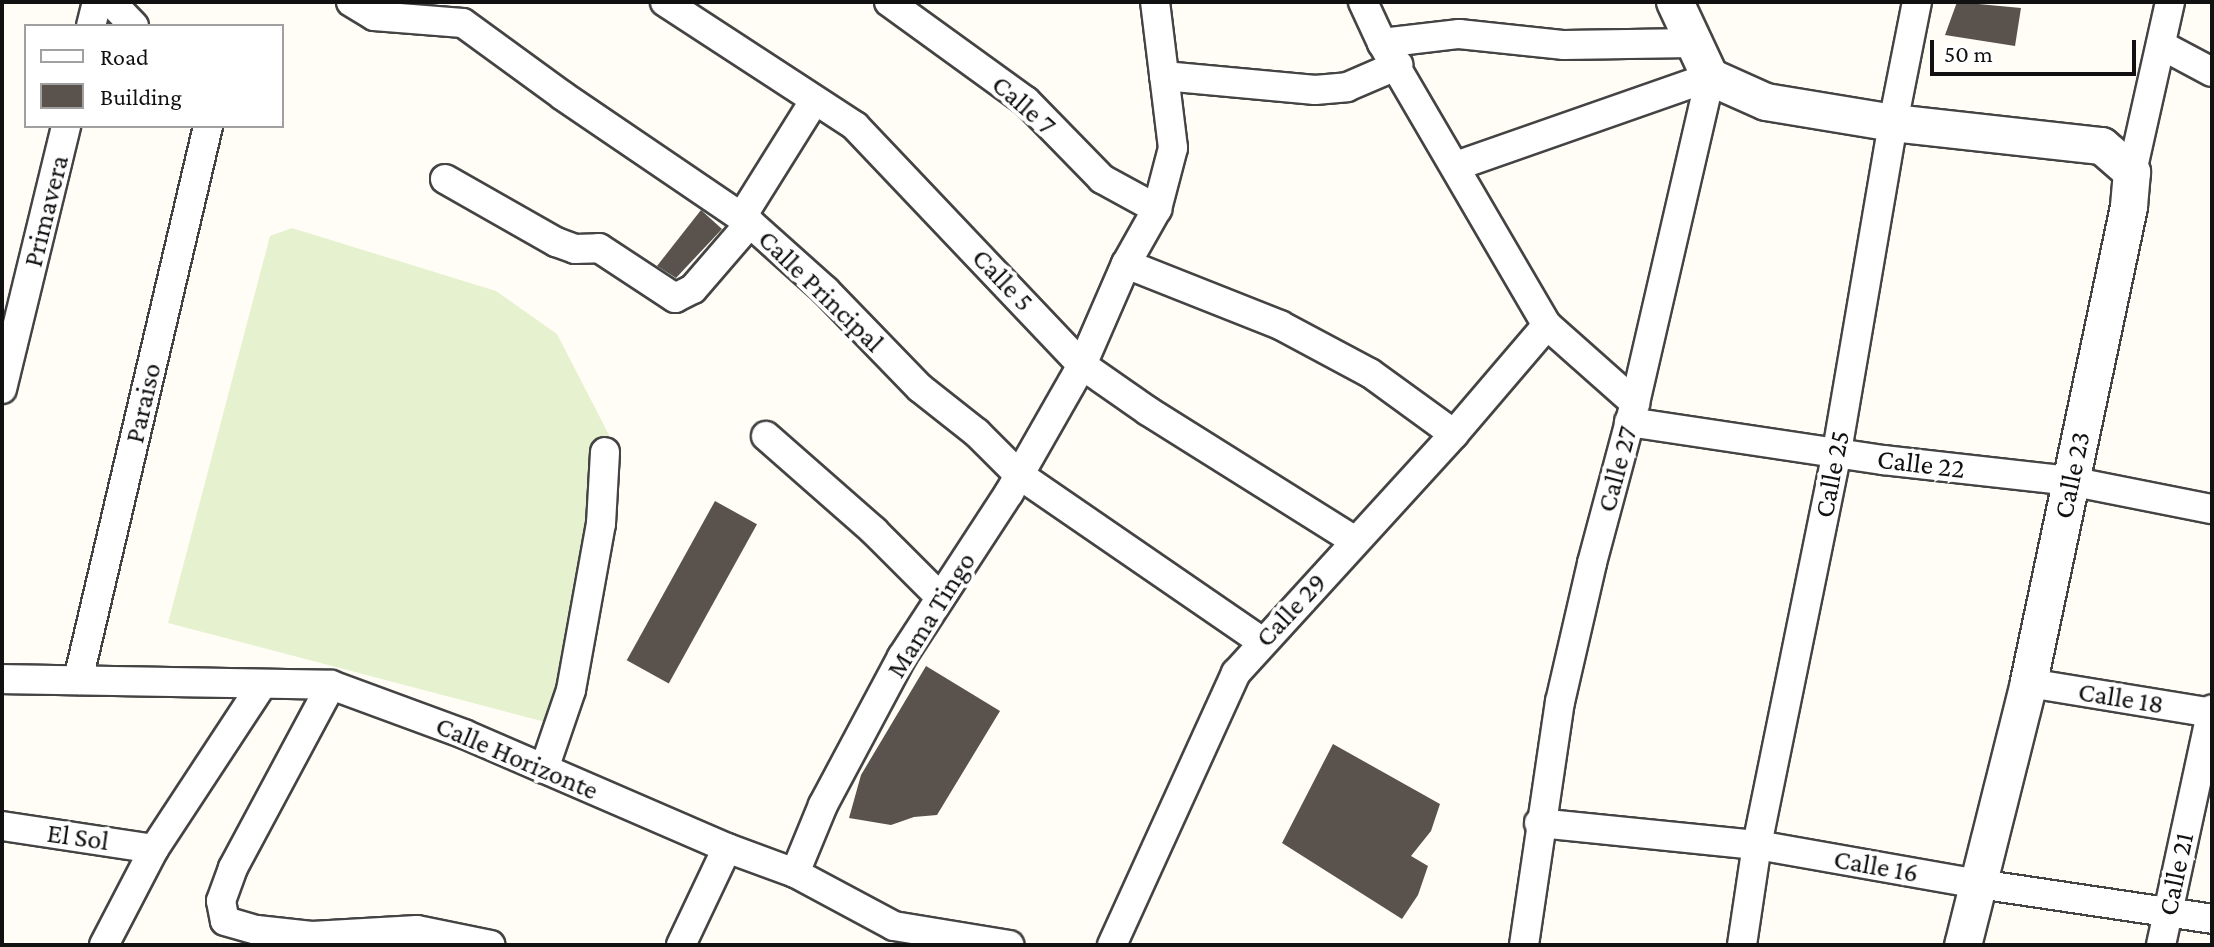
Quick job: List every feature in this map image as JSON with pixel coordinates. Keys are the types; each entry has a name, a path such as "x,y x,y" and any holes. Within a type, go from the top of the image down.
{"street":[{"path":"92,24 97,2"},
{"path":"111,2 132,24"},
{"name":"Calle 5","path":"665,2 855,126 1082,365 1148,411 1355,541"},
{"name":"Calle 7","path":"889,2 1026,101 1102,179 1157,209"},
{"name":"Mama Tingo","path":"795,873 823,805 939,596 1018,474 1082,365 1126,264 1157,209 1173,148 1155,2"},
{"path":"1363,2 1547,325 1632,413"},
{"path":"1675,2 1710,77 1766,102 1893,123 2102,146 2132,172"},
{"name":"Calle 25","path":"1742,945 1757,845 1837,451 1893,123 1917,2"},
{"name":"Calle 23","path":"1963,945 2029,683 2129,207 2132,172 2163,46 2170,2"},
{"name":"Calle Principal","path":"370,7 463,23 745,221 825,290 920,388 977,433 1018,474 1261,641"},
{"path":"1164,76 1315,90 1347,87 1390,54 1459,34 1564,45 1693,43"},
{"path":"2163,46 2212,72"},
{"path":"1456,166 1710,77"},
{"name":"Calle 27","path":"1524,945 1539,823 1560,702 1632,413 1710,77"},
{"path":"445,179 556,242 575,249 599,248 675,298 693,289 745,221 814,101"},
{"name":"Primavera","path":"2,389 66,128"},
{"name":"Paraiso","path":"78,680 208,128"},
{"path":"1126,264 1280,325 1370,373 1454,434"},
{"name":"Calle 29","path":"1112,945 1236,673 1261,641 1454,434 1547,325"},
{"name":"Calle 22","path":"1632,413 1837,451 2070,481 2212,509"},
{"path":"766,436 874,531 939,596"},
{"path":"544,769 571,690 601,524 605,452"},
{"name":"Calle Horizonte","path":"2,679 331,685 464,734 727,848 795,873 894,926 1009,945"},
{"name":"Calle 18","path":"2029,683 2212,712"},
{"path":"331,685 233,868 221,901 225,921 257,930 312,936 417,930 490,945"},
{"path":"104,945 154,849 261,686"},
{"name":"Calle 21","path":"2161,945 2212,712"},
{"name":"Calle 16","path":"1539,823 1757,845 1979,884 2212,919"},
{"name":"El Sol","path":"2,826 154,849"},
{"path":"681,945 727,848"}],"green space":[{"path":"292,228 496,291 557,334 609,435 609,497 549,723 168,623 270,236"}],"building":[{"path":"1957,2 2021,8 2015,46 1945,35"},
{"path":"701,210 722,229 676,278 657,266"},
{"path":"715,501 757,524 669,683 627,660"},
{"path":"926,666 1000,711 937,815 914,817 891,825 849,818 861,775"},
{"path":"1333,744 1440,804 1431,831 1411,856 1428,866 1418,895 1402,919 1282,843"}]}
